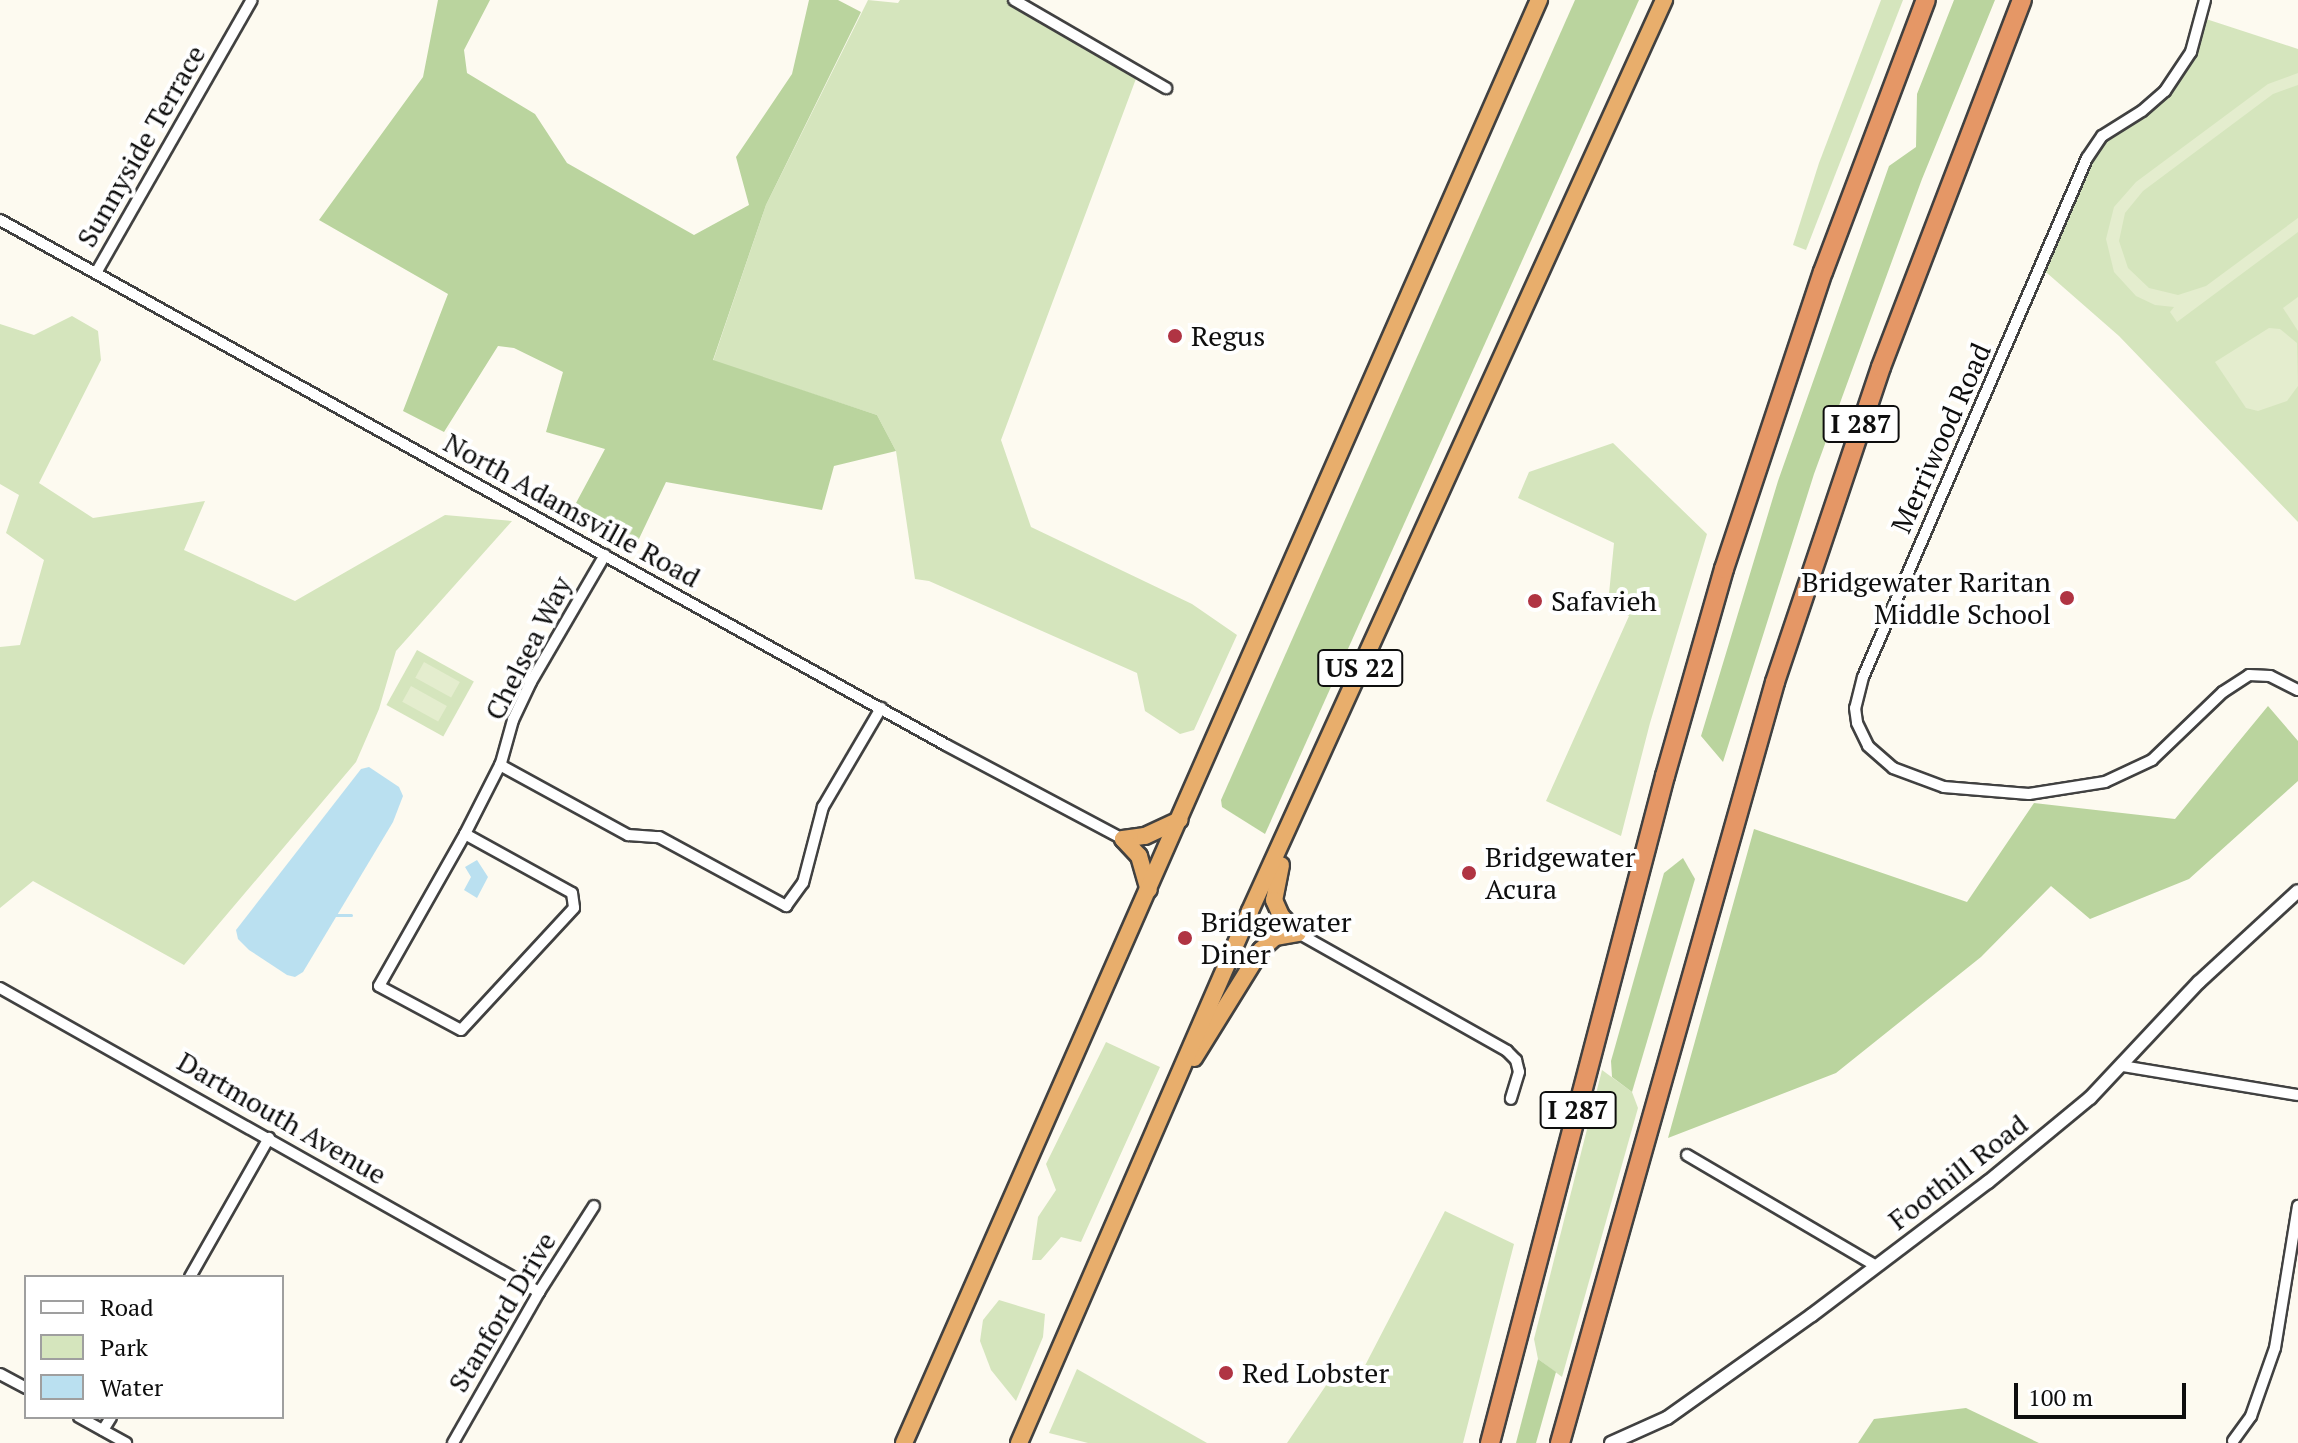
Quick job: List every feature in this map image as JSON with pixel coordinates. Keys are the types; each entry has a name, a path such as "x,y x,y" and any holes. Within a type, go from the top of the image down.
{"highway":[{"path":"904,1443 1539,0"},
{"name":"US 22","path":"1019,1443 1297,808 1664,0"},
{"name":"I 287","path":"1490,1443 1665,776 1724,569 1823,272 1926,0"},
{"name":"I 287","path":"1560,1443 1775,682 1871,394 2022,0"},
{"path":"1297,808 1273,890 1281,916 1298,933"},
{"path":"1123,839 1145,836 1180,820"},
{"path":"1123,839 1143,863 1149,890"},
{"path":"1169,1095 1261,950 1275,937 1298,933"}],"street":[{"name":"Sunnyside Terrace","path":"96,273 252,0"},
{"path":"1014,0 1166,88"},
{"name":"Merriwood Road","path":"2205,0 2191,52 2165,91 2142,111 2102,136 2087,158 1857,690 1857,723 1868,746 1879,758 1923,781 1977,792 2053,792 2105,782 2152,760 2223,692 2249,675 2270,676 2298,690"},
{"name":"North Adamsville Road","path":"0,220 1123,839"},
{"name":"Chelsea Way","path":"465,834 572,893 574,908 461,1030 379,986 465,834 500,765 513,720 531,682 605,555"},
{"name":"Chelsea Way","path":"500,765 628,835 659,837 786,906 803,883 823,807 881,708"},
{"name":"Foothill Road","path":"1611,1443 1667,1418 1988,1182 2090,1098 2199,982 2298,891"},
{"path":"1298,933 1507,1051 1516,1060 1519,1072 1511,1099"},
{"name":"Dartmouth Avenue","path":"0,988 539,1292"},
{"path":"2122,1066 2298,1095"},
{"path":"191,1275 269,1138"},
{"path":"1687,1155 1876,1266"},
{"name":"Stanford Drive","path":"453,1443 539,1292 594,1206"},
{"path":"2233,1441 2251,1416 2275,1348 2298,1206"},
{"path":"0,1374 24,1387"},
{"path":"83,1419 126,1443"},
{"path":"103,1430 110,1419"}],"green space":[{"path":"438,0 490,0 464,50 467,73 535,114 567,163 694,235 749,205 736,157 792,74 809,0 838,0 861,12 766,205 713,360 877,415 896,451 834,466 822,510 666,482 637,543 576,503 605,449 546,432 563,372 514,348 498,346 444,432 403,411 448,294 319,220 423,77"},
{"path":"868,0 898,3 900,0 1014,0 1140,68 1001,440 1031,527 1192,604 1237,635 1194,730 1180,734 1145,711 1137,673 929,581 915,579 896,451 877,415 713,361 766,205"},
{"path":"1575,0 1639,0 1265,834 1222,807 1221,800"},
{"path":"1881,0 1903,0 1806,250 1793,245 1819,163"},
{"path":"1954,0 1995,0 1922,179 1814,474 1723,762 1701,736 1778,481 1889,166 1916,147 1917,94"},
{"path":"2203,18 2298,49 2298,522 2119,336 2039,266 2095,143 2176,78"},
{"path":"2298,73 2298,85 2273,94 2143,191 2125,213 2119,241 2128,268 2149,288 2178,295 2206,286 2298,218 2298,232 2177,322 2170,312 2174,307 2155,305 2136,296 2114,272 2106,239 2114,207 2136,182 2268,84"},
{"path":"2298,297 2298,331 2283,308"},
{"path":"72,316 98,331 101,360 39,483 93,518 205,501 184,550 295,601 445,515 512,521 396,651 379,709 356,762 184,965 33,881 0,908 0,647 20,645 44,560 6,533 19,495 0,484 0,324 34,335"},
{"path":"2269,328 2280,329 2297,343 2298,386 2287,401 2258,411 2246,408 2215,362"},
{"path":"1613,443 1707,534 1650,723 1621,836 1546,801 1629,616 1608,604 1614,543 1518,498 1529,472"},
{"path":"417,650 474,682 443,737 386,705"},
{"path":"424,662 460,682 451,698 415,678"},
{"path":"411,686 447,706 438,722 402,702"},
{"path":"2268,706 2298,741 2298,781 2189,879 2090,919 2051,886 1981,957 1836,1073 1668,1138 1754,829 1967,902 2034,803 2175,819"},
{"path":"1683,858 1695,879 1632,1092 1612,1077 1611,1061 1664,873"},
{"path":"1106,1042 1160,1067 1081,1242 1061,1237 1041,1260 1032,1260 1038,1217 1056,1190 1046,1164"},
{"path":"1602,1070 1632,1092 1638,1108 1562,1377 1538,1359 1534,1339"},
{"path":"1445,1211 1514,1244 1463,1443 1287,1443 1331,1378 1356,1383"},
{"path":"999,1300 1045,1314 1043,1337 1016,1401 991,1370 980,1341 983,1320"},
{"path":"1538,1359 1556,1372 1536,1443 1516,1443"},
{"path":"1077,1369 1207,1443 1088,1443 1049,1433"},
{"path":"1966,1408 2039,1443 1858,1443 1874,1419"}],"water":[{"path":"369,767 399,787 403,796 393,822 303,972 295,977 287,975 249,950 238,939 236,930 361,769"},
{"path":"477,860 488,877 477,898 464,890 471,877 465,867"}],"waterway":[{"path":"335,915 351,915"}],"place":[{"name":"Regus","path":"1175,336"},
{"name":"Bridgewater Raritan Middle School","path":"2067,598"},
{"name":"Safavieh","path":"1535,601"},
{"name":"Bridgewater Acura","path":"1469,873"},
{"name":"Bridgewater Diner","path":"1185,938"},
{"name":"Red Lobster","path":"1226,1373"}]}
